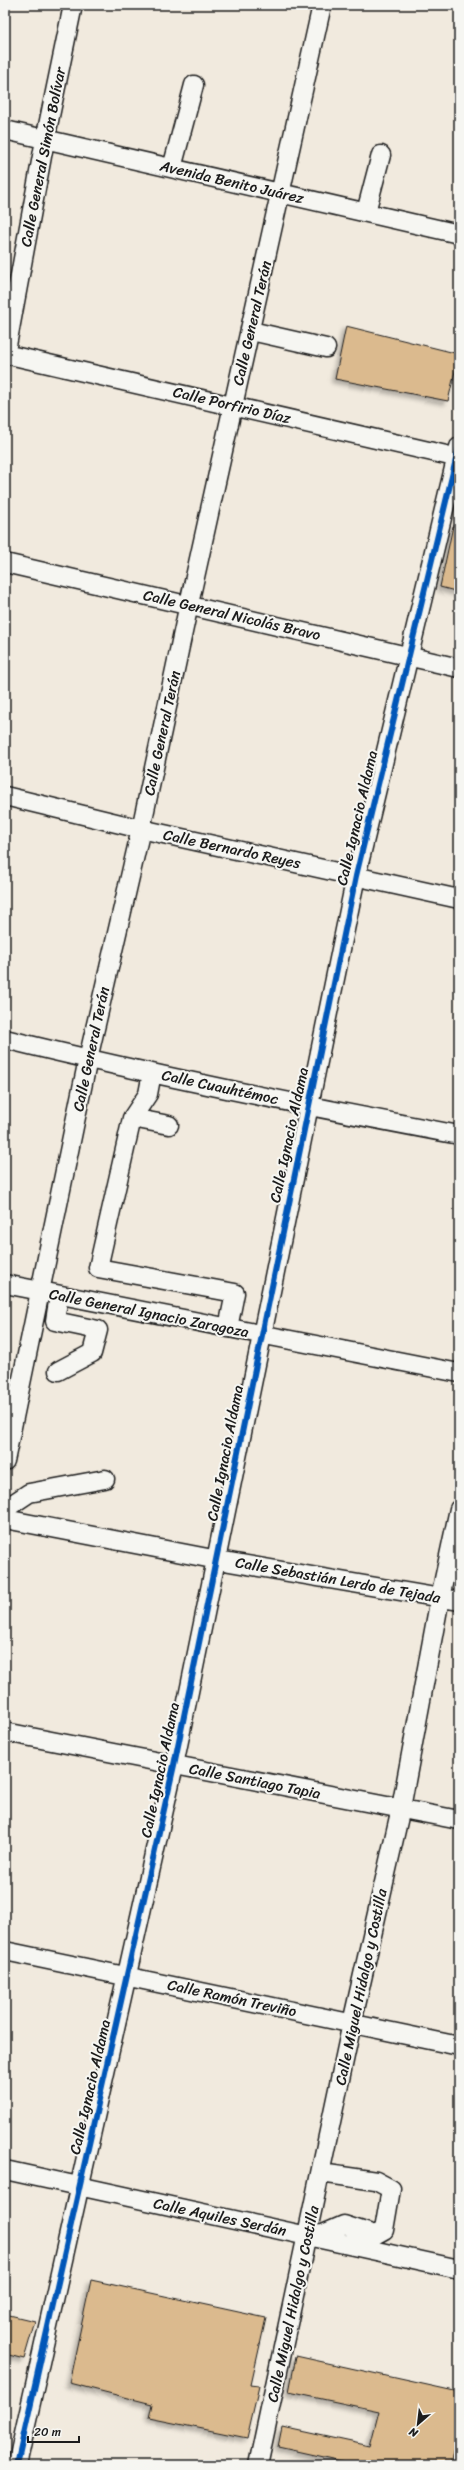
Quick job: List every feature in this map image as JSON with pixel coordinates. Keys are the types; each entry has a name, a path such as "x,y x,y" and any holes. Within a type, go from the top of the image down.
{"street":[{"name":"Calle General Simón Bolívar","path":"5,355 45,140 73,5"},
{"name":"Calle General Terán","path":"5,1461 88,1059 141,829 189,604 322,5"},
{"path":"172,168 194,85"},
{"name":"Avenida Benito Juárez","path":"5,130 459,234"},
{"path":"366,212 380,155"},
{"path":"250,331 326,348"},
{"name":"Calle Porfirio Díaz","path":"5,355 458,454"},
{"name":"Calle Ignacio Aldama","path":"17,2465 128,1977 218,1560 261,1334 356,876 458,454"},
{"name":"Calle General Nicolás Bravo","path":"5,563 189,604 459,668"},
{"name":"Calle Bernardo Reyes","path":"5,796 141,829 459,899"},
{"name":"Calle Cuauhtémoc","path":"5,1039 88,1059 308,1106 459,1134"},
{"path":"152,1073 148,1094 132,1118 98,1268 236,1292 228,1328"},
{"path":"132,1118 170,1125"},
{"name":"Calle General Ignacio Zaragoza","path":"5,1284 459,1373"},
{"path":"58,1372 92,1352 98,1330 55,1320 59,1295"},
{"path":"5,1509 29,1493 105,1479"},
{"name":"Calle Miguel Hidalgo y Costilla","path":"258,2465 308,2236 352,2023 401,1808 440,1598 459,1509"},
{"name":"Calle Sebastián Lerdo de Tejada","path":"5,1519 218,1560 459,1601"},
{"name":"Calle Santiago Tapia","path":"5,1732 459,1820"},
{"name":"Calle Ramón Treviño","path":"5,1951 459,2046"},
{"name":"Calle Aquiles Serdán","path":"5,2170 459,2269"},
{"path":"308,2236 323,2234 344,2225 375,2235 384,2230 391,2188 376,2181 321,2173"},
{"path":"5,2464 11,2465"}],"building":[{"path":"346,326 459,354 448,401 335,379"},
{"path":"453,526 459,527 459,592 440,587"},
{"path":"91,2280 266,2318 251,2385 259,2386 247,2438 149,2418 152,2404 69,2383"},
{"path":"5,2314 35,2321 24,2359 5,2354"},
{"path":"296,2356 459,2392 459,2449 454,2448 450,2465 359,2465 278,2447 282,2427 370,2446 379,2411 289,2392"}],"cycle path":[{"path":"17,2465 174,1765 356,876 459,447"}]}
